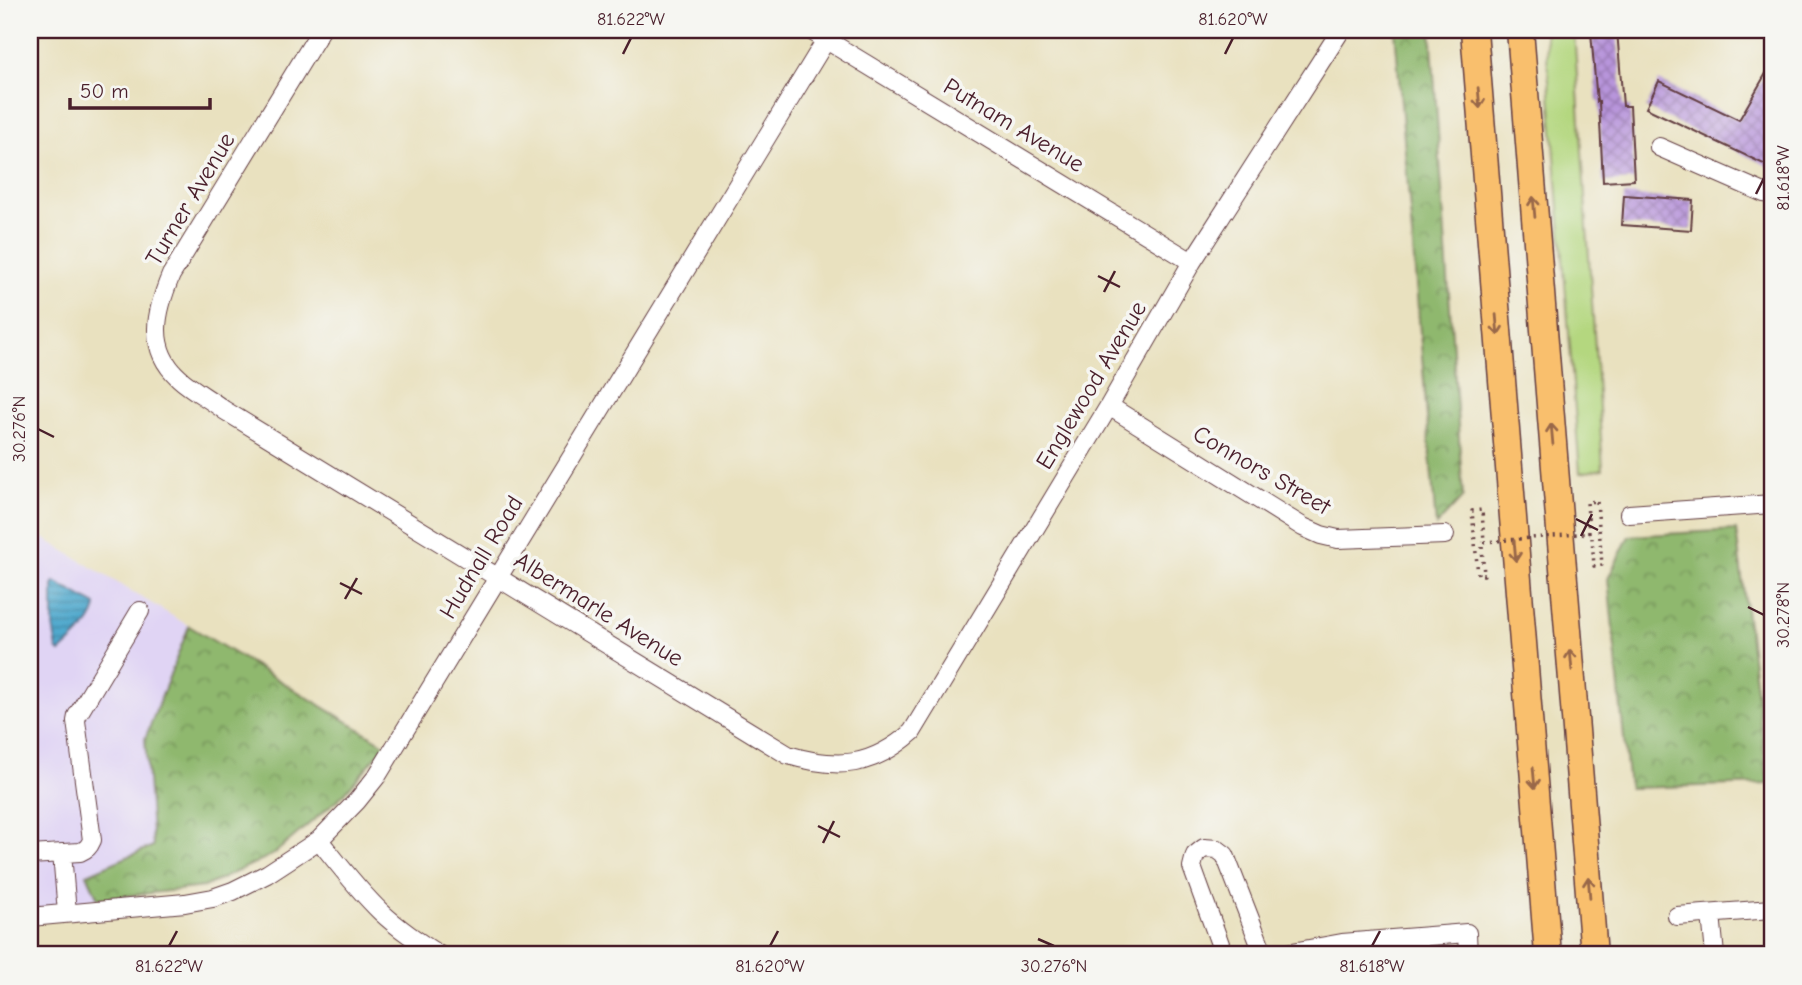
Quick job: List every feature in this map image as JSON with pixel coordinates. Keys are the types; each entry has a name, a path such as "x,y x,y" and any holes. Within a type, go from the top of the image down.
{"highway":[{"path":"1474,30 1548,955"},
{"path":"1520,30 1594,955"}],"street":[{"name":"Turner Avenue","path":"156,326 161,299 171,275 321,30"},
{"name":"Putnam Avenue","path":"810,30 829,35 1192,262"},
{"name":"Englewood Avenue","path":"876,757 897,746 912,732 1192,262 1341,30"},
{"name":"Hudnall Road","path":"30,917 185,903 233,891 267,874 319,840 357,801 376,776 829,35"},
{"path":"1659,147 1764,193 1772,194"},
{"name":"Albermarle Avenue","path":"156,326 158,346 165,361 178,377 225,410 788,755 836,764 860,762 876,757"},
{"name":"Connors Street","path":"1108,406 1303,527 1321,535 1338,539 1445,535"},
{"path":"1629,514 1772,505"},
{"path":"30,855 85,850 92,840 77,716 140,611"},
{"path":"319,840 382,913 439,955"},
{"path":"1224,955 1192,867 1195,855 1204,848 1217,849 1225,855 1264,955"},
{"path":"62,853 67,913"},
{"path":"1677,916 1772,909"},
{"path":"1711,914 1715,955"},
{"path":"1276,955 1342,943 1466,933 1468,955"}],"path":[{"path":"1597,501 1602,565 1594,566 1591,536 1587,502 1597,501"},
{"path":"1472,510 1482,510 1483,544 1484,575 1478,575 1472,510"},
{"path":"1483,544 1591,536"}],"shaded area":[{"path":"30,530 189,626 146,737 153,846 88,874 98,899 30,911"}],"green space":[{"path":"1395,30 1431,30 1463,497 1436,526"},
{"path":"1545,30 1574,30 1603,469 1580,473"},
{"path":"1736,530 1768,784 1629,788 1608,579 1629,536"},
{"path":"189,626 386,745 344,794 274,854 204,887 98,899 87,874 153,846 145,739"}],"water":[{"path":"55,582 96,605 88,624 60,652 57,649 53,626"}],"building":[{"path":"1617,30 1623,106 1630,106 1634,180 1603,182 1599,102 1591,32"},
{"path":"1772,63 1772,168 1646,108 1659,81 1739,120"},
{"path":"1624,195 1693,200 1691,230 1622,225"}]}
